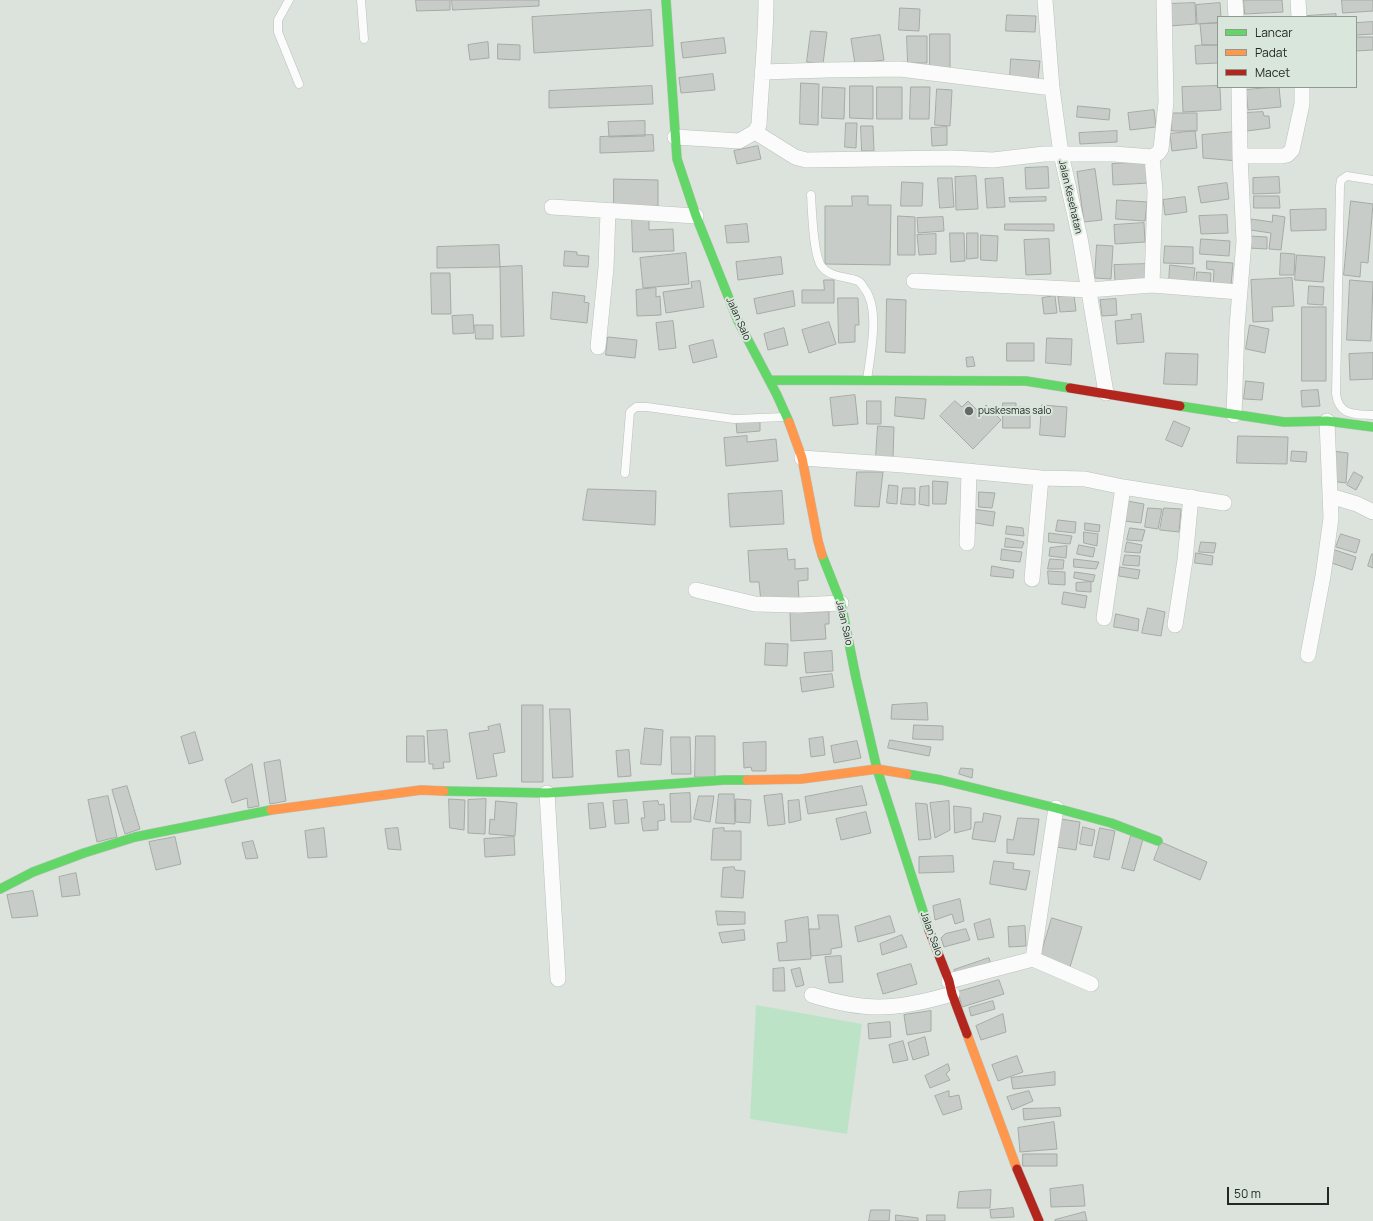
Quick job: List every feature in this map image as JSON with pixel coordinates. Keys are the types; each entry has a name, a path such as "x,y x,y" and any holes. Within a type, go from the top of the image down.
{"street":[{"name":"Jalan Salo","path":"666,0 677,159 696,216 738,321 788,417 802,458 818,541 840,603 877,769 934,944 1015,1165 1039,1221"},
{"path":"675,137 739,141 755,132 759,125 766,27 766,0"},
{"name":"Jalan Kesehatan","path":"1045,0 1052,88 1061,154 1080,238 1106,392"},
{"path":"755,132 795,157 806,160 951,158 993,160 1044,154 1114,154 1152,157 1158,153 1161,148 1166,102 1164,0"},
{"path":"1235,0 1236,16"},
{"path":"1298,0 1299,16"},
{"path":"762,72 900,70 1052,88"},
{"path":"1234,414 1239,292 1244,241 1240,156 1239,88"},
{"path":"1240,156 1282,156 1287,155 1292,150 1302,104 1302,88"},
{"path":"1152,157 1155,191 1152,285"},
{"path":"552,207 696,216"},
{"path":"598,347 606,268 608,211"},
{"path":"914,281 1089,290 1152,285 1239,292"},
{"path":"769,380 1026,382 1106,392 1158,403 1284,422 1327,421 1373,427"},
{"path":"1308,655 1323,576 1331,514 1328,484 1327,421"},
{"path":"802,458 903,465 1041,478 1085,479 1123,487 1224,503"},
{"path":"967,543 969,471"},
{"path":"1032,579 1041,478"},
{"path":"1104,618 1123,487"},
{"path":"1330,496 1357,504 1373,512"},
{"path":"1175,625 1185,560 1192,497"},
{"path":"696,590 755,604 799,605 840,603"},
{"path":"0,889 32,872 84,853 135,837 272,810 422,790 547,793 724,780 759,781 801,779 877,769 941,780 1056,808 1111,823 1158,841"},
{"path":"547,793 558,979"},
{"path":"1033,959 1056,808"},
{"path":"812,995 830,1000 878,1007 911,1004 950,987 1033,959 1091,984"}],"lane":[{"path":"289,0 278,20 278,32 299,84"},
{"path":"362,0 364,39"},
{"path":"1373,180 1347,176 1341,180 1336,394 1337,402 1342,409 1352,414 1373,415"},
{"path":"811,195 813,230 818,262 822,268 835,276 860,282 869,293 874,321 866,381"},
{"path":"625,473 630,412 636,407 647,407 734,419 788,417"}],"green space":[{"path":"756,1005 862,1024 847,1134 750,1119"}],"building":[{"path":"416,0 450,0 450,10 417,11"},
{"path":"452,0 539,0 539,6 453,10"},
{"path":"1244,0 1282,0 1283,12 1245,14"},
{"path":"1342,0 1373,0 1373,11 1343,13"},
{"path":"1195,3 1196,24 1169,26 1168,4"},
{"path":"1220,3 1221,16 1217,16 1217,23 1197,24 1196,5"},
{"path":"900,8 920,9 919,31 899,30"},
{"path":"651,10 653,46 534,53 532,17"},
{"path":"1336,14 1336,16 1307,16"},
{"path":"1007,15 1036,16 1035,32 1006,31"},
{"path":"1373,22 1373,34 1357,35 1357,23"},
{"path":"1217,23 1217,45 1202,45 1200,24"},
{"path":"811,31 827,32 823,64 807,62"},
{"path":"930,34 950,34 950,69 930,70"},
{"path":"880,35 884,60 855,64 851,39"},
{"path":"907,36 927,36 927,63 908,63"},
{"path":"1357,37 1373,37 1373,50 1357,51"},
{"path":"724,38 726,53 683,58 681,43"},
{"path":"488,42 489,58 470,60 468,45"},
{"path":"498,44 520,45 520,60 498,59"},
{"path":"1217,45 1217,63 1196,64 1195,46"},
{"path":"1011,59 1040,61 1038,80 1010,78"},
{"path":"713,74 715,90 681,93 679,78"},
{"path":"801,83 819,84 818,125 800,124"},
{"path":"652,86 653,104 549,108 549,91"},
{"path":"850,86 873,86 873,119 850,118"},
{"path":"1217,86 1217,88 1220,88 1221,110 1183,112 1182,87"},
{"path":"823,87 845,88 844,119 822,118"},
{"path":"877,87 902,87 902,119 877,119"},
{"path":"911,87 930,87 929,119 910,119"},
{"path":"1279,88 1281,107 1248,110 1246,90"},
{"path":"937,89 952,90 950,126 935,125"},
{"path":"1078,106 1110,109 1109,120 1077,117"},
{"path":"1154,110 1156,127 1130,130 1128,113"},
{"path":"1263,112 1264,116 1269,116 1270,128 1247,131 1245,113"},
{"path":"1172,113 1197,113 1197,131 1172,131"},
{"path":"645,121 645,136 609,137 608,122"},
{"path":"846,123 857,123 856,148 845,147"},
{"path":"861,126 873,126 874,151 862,151"},
{"path":"947,127 947,145 932,146 931,128"},
{"path":"1117,131 1117,142 1080,144 1079,133"},
{"path":"1195,131 1197,148 1172,151 1170,134"},
{"path":"1234,132 1238,161 1203,158 1202,135"},
{"path":"653,135 654,151 600,153 600,137"},
{"path":"758,146 761,159 737,164 734,151"},
{"path":"1148,162 1149,183 1113,185 1112,164"},
{"path":"1048,167 1049,188 1026,189 1025,168"},
{"path":"1095,169 1102,220 1084,222 1077,172"},
{"path":"976,176 978,209 956,210 955,177"},
{"path":"1279,177 1280,193 1253,194 1253,178"},
{"path":"938,178 952,178 954,207 940,208"},
{"path":"1003,178 1005,207 987,208 985,179"},
{"path":"614,179 658,180 658,206 614,206"},
{"path":"902,182 923,183 922,206 901,206"},
{"path":"1227,183 1229,199 1201,203 1198,187"},
{"path":"852,196 868,196 868,205 891,205 890,265 825,264 825,206 852,206"},
{"path":"1254,196 1279,196 1280,208 1254,208"},
{"path":"1046,197 1046,201 1010,202 1009,198"},
{"path":"1185,197 1187,212 1165,215 1163,200"},
{"path":"1117,200 1147,202 1145,221 1116,219"},
{"path":"1351,201 1373,204 1368,263 1361,262 1360,277 1344,275"},
{"path":"1326,209 1326,230 1291,231 1290,210"},
{"path":"1227,215 1228,233 1201,234 1199,216"},
{"path":"1273,215 1285,217 1281,250 1269,249 1271,233 1250,230 1251,219 1272,222"},
{"path":"898,216 915,217 915,255 898,255"},
{"path":"943,217 944,231 918,233 917,218"},
{"path":"632,219 649,219 649,230 673,229 674,251 633,252"},
{"path":"1144,223 1145,242 1115,244 1114,225"},
{"path":"747,224 749,242 727,243 725,226"},
{"path":"1005,224 1054,224 1054,231 1005,230"},
{"path":"950,233 964,233 965,261 951,262"},
{"path":"967,233 978,233 978,258 967,259"},
{"path":"936,234 936,254 919,255 917,235"},
{"path":"981,235 998,236 997,261 981,260"},
{"path":"1250,236 1267,237 1267,249 1249,248"},
{"path":"1049,239 1051,274 1026,275 1024,240"},
{"path":"1201,239 1230,241 1229,256 1200,254"},
{"path":"499,245 500,267 437,268 437,247"},
{"path":"1097,245 1113,246 1111,279 1095,278"},
{"path":"1165,246 1193,247 1193,264 1164,263"},
{"path":"565,251 577,252 577,255 589,256 588,267 564,266"},
{"path":"686,253 689,284 643,288 640,258"},
{"path":"1281,253 1295,254 1294,275 1280,275"},
{"path":"1297,255 1325,257 1323,282 1295,280"},
{"path":"781,257 783,274 738,280 736,262"},
{"path":"1207,261 1233,263 1231,286 1213,285 1214,270 1207,269"},
{"path":"1147,264 1148,280 1115,281 1114,265"},
{"path":"1170,265 1195,268 1193,286 1169,284"},
{"path":"522,266 524,336 501,337 500,267"},
{"path":"1197,272 1211,273 1210,288 1196,287"},
{"path":"431,273 450,273 451,314 432,314"},
{"path":"1292,278 1294,306 1272,307 1273,321 1253,322 1251,280"},
{"path":"824,280 834,280 834,303 802,303 802,290 824,290"},
{"path":"1350,280 1373,282 1371,341 1347,340"},
{"path":"700,281 704,307 666,313 663,292 692,288 691,282"},
{"path":"1309,286 1324,287 1323,305 1308,304"},
{"path":"656,288 656,297 660,296 661,315 637,316 636,290"},
{"path":"793,291 795,306 757,314 754,299"},
{"path":"553,292 585,296 584,302 589,303 587,323 551,319"},
{"path":"1074,295 1076,311 1060,312 1058,297"},
{"path":"1055,296 1057,313 1044,314 1042,298"},
{"path":"838,298 858,298 859,325 855,325 855,342 839,343"},
{"path":"887,299 906,300 905,353 886,352"},
{"path":"1116,299 1117,315 1102,316 1100,300"},
{"path":"1302,307 1326,307 1326,381 1302,381"},
{"path":"1141,314 1144,342 1117,344 1115,321 1132,319 1131,315"},
{"path":"473,315 474,333 453,334 452,316"},
{"path":"673,321 676,348 659,350 656,323"},
{"path":"829,322 836,344 809,353 802,330"},
{"path":"475,325 493,325 493,339 476,339"},
{"path":"1250,325 1269,329 1265,353 1246,349"},
{"path":"784,328 788,345 768,350 764,334"},
{"path":"608,337 637,340 635,358 606,355"},
{"path":"1047,338 1072,339 1071,365 1046,363"},
{"path":"713,340 717,357 693,363 689,346"},
{"path":"1007,343 1034,343 1034,361 1007,361"},
{"path":"1166,353 1198,354 1197,385 1164,384"},
{"path":"1373,353 1373,379 1350,380 1349,354"},
{"path":"973,357 975,366 967,367 966,358"},
{"path":"1246,381 1264,383 1262,400 1244,399"},
{"path":"1318,390 1320,406 1302,407 1301,391"},
{"path":"855,395 858,424 833,426 830,398"},
{"path":"896,397 926,399 924,419 895,416"},
{"path":"867,401 881,401 881,424 867,424"},
{"path":"955,401 962,407 968,401 979,412 986,405 1001,420 973,449 940,416"},
{"path":"1003,403 1016,403 1016,407 1030,407 1030,428 1003,428"},
{"path":"1042,405 1067,407 1065,437 1040,435"},
{"path":"760,420 760,431 737,433 736,422"},
{"path":"1174,421 1190,428 1182,447 1166,440"},
{"path":"878,426 894,427 893,458 876,457"},
{"path":"747,436 747,442 776,439 778,461 726,466 724,438"},
{"path":"1238,436 1288,437 1287,464 1237,463"},
{"path":"1292,451 1307,452 1306,462 1291,461"},
{"path":"1333,451 1348,453 1346,483 1331,481"},
{"path":"857,472 883,472 879,507 855,506"},
{"path":"1354,472 1363,477 1356,490 1347,485"},
{"path":"933,481 948,482 946,504 933,504"},
{"path":"889,485 898,486 897,504 887,503"},
{"path":"929,486 929,506 919,504 920,487"},
{"path":"903,488 915,488 915,505 901,504"},
{"path":"588,489 656,491 655,525 583,520"},
{"path":"782,491 784,524 730,527 728,494"},
{"path":"979,492 995,493 992,508 979,507"},
{"path":"1127,501 1144,504 1141,523 1124,521"},
{"path":"1148,508 1162,509 1158,529 1145,527"},
{"path":"1164,508 1181,509 1179,532 1160,530"},
{"path":"972,509 995,512 993,526 970,522"},
{"path":"1058,520 1076,522 1075,533 1056,531"},
{"path":"1085,523 1100,525 1099,532 1085,530"},
{"path":"1007,526 1023,528 1024,536 1006,534"},
{"path":"1130,528 1145,530 1142,541 1127,540"},
{"path":"1084,532 1098,534 1097,546 1084,543"},
{"path":"1049,533 1072,536 1070,544 1049,542"},
{"path":"1341,534 1360,540 1356,553 1336,547"},
{"path":"1006,538 1024,542 1022,548 1005,547"},
{"path":"1127,542 1142,545 1140,553 1125,552"},
{"path":"1201,542 1216,543 1214,553 1199,552"},
{"path":"1079,545 1095,548 1093,557 1077,554"},
{"path":"1067,546 1066,558 1049,556 1050,548"},
{"path":"787,549 788,560 795,559 795,569 808,568 808,580 798,581 799,600 761,602 759,582 750,582 748,551"},
{"path":"1002,549 1022,552 1020,562 1001,560"},
{"path":"1332,549 1356,557 1352,570 1329,562"},
{"path":"1196,553 1213,556 1212,565 1195,563"},
{"path":"1373,554 1373,568 1368,566"},
{"path":"1125,555 1140,556 1139,566 1123,565"},
{"path":"1050,559 1064,560 1063,569 1048,569"},
{"path":"1074,559 1099,562 1096,569 1074,567"},
{"path":"992,566 1014,570 1013,578 991,576"},
{"path":"1120,567 1140,570 1138,579 1119,576"},
{"path":"1048,571 1065,572 1065,585 1049,584"},
{"path":"1075,572 1095,575 1093,582 1074,578"},
{"path":"1091,582 1091,592 1076,591 1076,583"},
{"path":"1064,592 1087,596 1085,608 1062,604"},
{"path":"1148,608 1165,612 1161,636 1142,633"},
{"path":"829,612 829,624 825,624 826,639 791,641 790,613"},
{"path":"1116,614 1139,619 1138,631 1114,627"},
{"path":"766,643 788,644 787,666 765,665"},
{"path":"832,651 833,671 806,673 804,653"},
{"path":"832,674 834,687 802,692 800,678"},
{"path":"927,703 928,720 891,719 892,705"},
{"path":"522,705 543,705 543,782 522,782"},
{"path":"550,709 570,709 573,777 553,778"},
{"path":"500,724 505,752 493,754 497,776 477,779 469,733 489,730 488,727"},
{"path":"914,725 943,726 943,740 913,739"},
{"path":"645,728 663,730 661,765 641,764"},
{"path":"447,730 450,762 443,762 444,768 433,769 433,764 429,764 427,731"},
{"path":"195,732 203,760 189,764 181,737"},
{"path":"407,736 424,736 425,762 407,762"},
{"path":"696,736 715,736 715,777 695,777"},
{"path":"671,737 690,737 691,774 672,774"},
{"path":"823,737 825,755 811,757 809,739"},
{"path":"890,740 931,747 929,756 888,748"},
{"path":"857,741 861,758 834,763 831,746"},
{"path":"766,742 766,771 752,771 751,767 744,768 743,743"},
{"path":"629,750 631,776 618,777 616,751"},
{"path":"280,760 286,801 270,804 264,763"},
{"path":"252,764 259,806 248,808 247,798 232,803 225,780"},
{"path":"961,768 973,769 972,778 959,774"},
{"path":"127,786 140,829 125,834 112,790"},
{"path":"862,786 867,805 808,814 805,797"},
{"path":"690,793 691,822 671,822 670,794"},
{"path":"719,794 734,794 735,824 716,823"},
{"path":"782,794 785,824 768,826 764,796"},
{"path":"108,796 117,837 97,842 88,800"},
{"path":"699,796 714,796 710,822 694,819"},
{"path":"449,799 465,800 464,830 450,828"},
{"path":"486,799 485,834 468,833 468,800"},
{"path":"736,799 751,800 750,823 736,822"},
{"path":"627,800 629,823 615,824 613,801"},
{"path":"799,800 801,820 789,823 788,801"},
{"path":"496,801 517,803 515,836 489,834 490,819 494,820"},
{"path":"658,801 659,805 664,804 665,820 658,821 658,830 643,831 641,818 645,818 643,802"},
{"path":"949,801 950,830 935,838 930,803"},
{"path":"603,803 606,827 590,829 588,804"},
{"path":"916,803 927,804 931,839 919,840"},
{"path":"954,806 971,808 971,829 955,833"},
{"path":"866,812 871,833 841,840 836,819"},
{"path":"984,813 1001,816 995,842 972,839 975,822 982,822"},
{"path":"1018,818 1039,819 1034,855 1007,853 1007,839 1013,840"},
{"path":"1061,819 1080,822 1076,850 1056,847"},
{"path":"1083,827 1095,830 1092,846 1080,844"},
{"path":"324,828 327,857 308,858 305,831"},
{"path":"398,828 401,850 388,849 385,829"},
{"path":"724,828 724,831 741,831 741,860 711,860 713,829"},
{"path":"1100,828 1115,831 1109,860 1094,857"},
{"path":"1131,836 1143,839 1134,871 1122,868"},
{"path":"175,837 181,864 156,870 149,842"},
{"path":"514,837 515,855 485,857 484,839"},
{"path":"253,841 258,858 246,859 242,843"},
{"path":"1161,842 1207,862 1200,880 1154,860"},
{"path":"953,856 954,872 919,873 919,857"},
{"path":"994,861 1014,863 1013,869 1030,871 1026,890 990,884"},
{"path":"734,867 735,870 745,871 743,898 721,897 723,868"},
{"path":"76,873 80,895 62,897 59,877"},
{"path":"33,891 38,916 12,918 7,895"},
{"path":"960,899 964,921 955,924 952,914 935,920 933,906"},
{"path":"716,911 745,912 745,924 718,925"},
{"path":"818,915 838,915 842,947 831,949 831,954 811,956 809,929 819,929"},
{"path":"890,916 895,932 858,942 855,927"},
{"path":"808,917 811,959 779,961 777,943 787,942 785,921"},
{"path":"1052,918 1082,927 1070,967 1040,958"},
{"path":"990,919 994,937 978,940 974,924"},
{"path":"1025,926 1026,946 1009,947 1008,927"},
{"path":"966,929 970,940 944,947 941,938 945,934"},
{"path":"744,930 745,940 722,943 719,933"},
{"path":"902,935 907,947 882,955 880,944"},
{"path":"841,956 843,982 829,983 825,957"},
{"path":"989,958 991,964 956,977 954,970"},
{"path":"911,964 917,984 883,994 877,974"},
{"path":"784,968 785,991 773,991 773,969"},
{"path":"800,968 804,985 796,987 791,970"},
{"path":"999,980 1004,994 962,1007 958,992"},
{"path":"993,1001 995,1009 971,1016 969,1008"},
{"path":"931,1011 931,1031 907,1035 904,1015"},
{"path":"1003,1014 1006,1032 981,1040 976,1026"},
{"path":"890,1022 891,1037 869,1039 868,1024"},
{"path":"925,1037 929,1055 913,1060 908,1043"},
{"path":"903,1041 908,1060 893,1063 889,1045"},
{"path":"1017,1056 1023,1072 998,1081 992,1065"},
{"path":"948,1064 950,1070 946,1074 950,1080 930,1088 925,1076"},
{"path":"1055,1072 1055,1085 1013,1089 1011,1078"},
{"path":"949,1091 949,1097 959,1095 962,1109 943,1115 935,1096"},
{"path":"1029,1091 1033,1101 1012,1110 1007,1097"},
{"path":"1060,1108 1061,1116 1024,1120 1023,1109"},
{"path":"1054,1122 1057,1149 1020,1152 1018,1128"},
{"path":"1023,1154 1057,1154 1057,1166 1023,1166"},
{"path":"1083,1185 1085,1206 1051,1207 1050,1189"},
{"path":"991,1190 990,1208 957,1208 959,1192"},
{"path":"1013,1208 1014,1217 991,1218 990,1210"},
{"path":"871,1210 890,1210 889,1221 869,1221"},
{"path":"1085,1212 1087,1221 1055,1221 1055,1220"},
{"path":"896,1215 918,1218 918,1221 896,1221"},
{"path":"927,1215 945,1215 945,1221 927,1221"}],"traffic: fast":[{"path":"666,0 677,159 696,216 738,321 777,395 789,422"},
{"path":"769,380 1026,381 1070,388"},
{"path":"1180,406 1284,422 1327,421 1373,427"},
{"path":"822,555 841,603 856,678 877,769 929,930"},
{"path":"907,774 941,780 1056,808 1111,823 1158,841"},
{"path":"444,791 547,793 724,780 747,780"},
{"path":"0,889 33,872 84,853 135,837 271,810"}],"traffic: slow":[{"path":"789,422 802,458 822,555"},
{"path":"747,780 801,779 877,769 907,774"},
{"path":"271,810 421,790 444,791"},
{"path":"967,1034 1017,1169"}],"traffic: jam":[{"path":"1070,388 1180,406"},
{"path":"929,930 949,981 952,994 967,1034"},
{"path":"1017,1169 1039,1221"}],"place":[{"name":"puskesmas salo","path":"969,411"}]}
